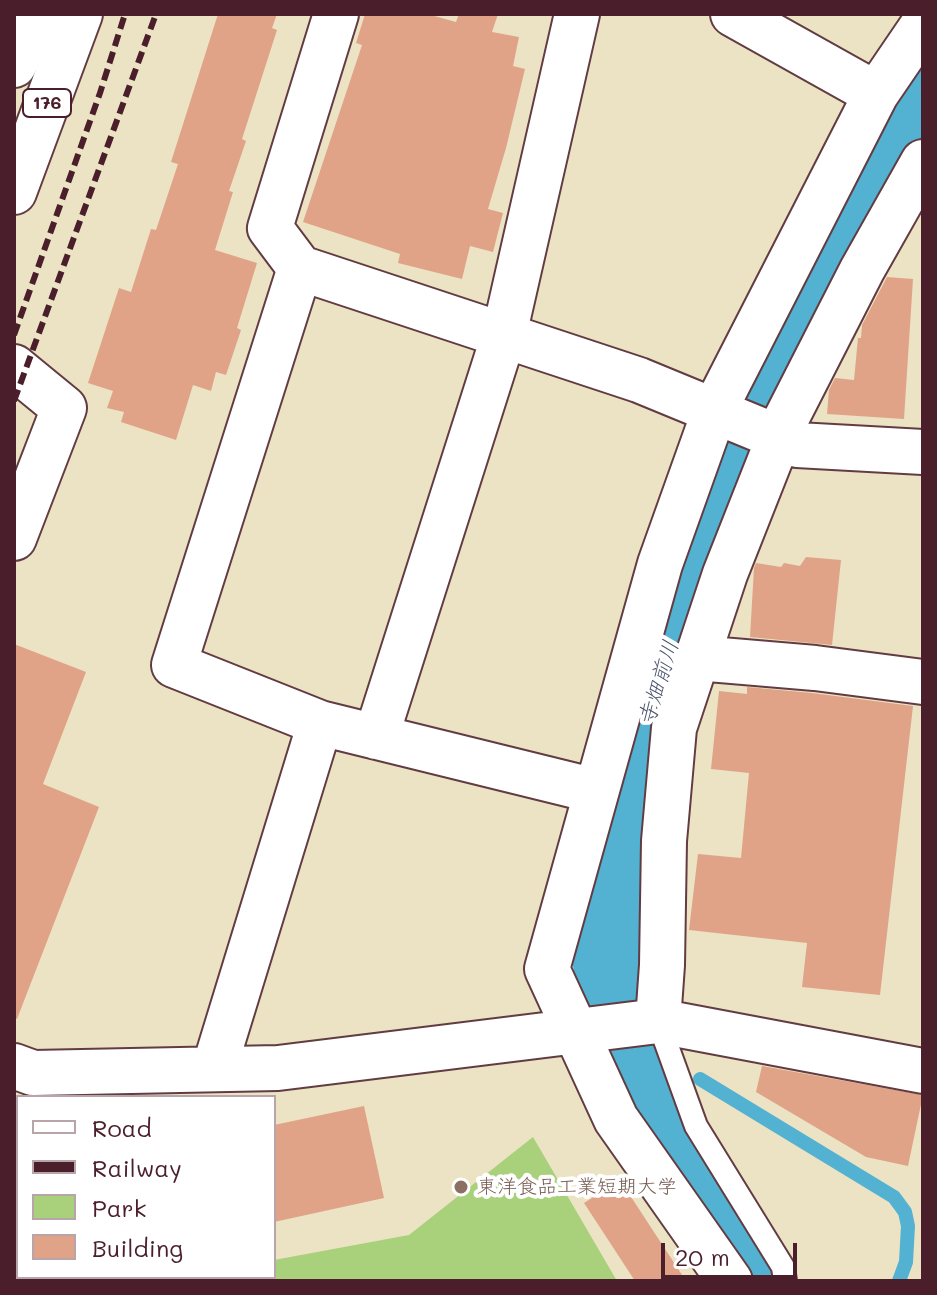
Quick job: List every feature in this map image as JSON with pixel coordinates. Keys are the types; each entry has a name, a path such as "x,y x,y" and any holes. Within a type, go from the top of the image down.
{"main road":[{"path":"14,65 41,14"},
{"name":"176","path":"14,192 80,14"},
{"path":"336,14 270,228 300,268 639,380 797,445 923,452"},
{"path":"376,737 504,335 577,14"},
{"path":"733,14 876,94"},
{"path":"620,1026 547,969 660,564 717,412 876,94 923,25"},
{"path":"730,1281 616,1119 620,1026 662,965 664,841 674,728 725,574 777,437 841,310 903,234 923,162"},
{"path":"300,268 174,665 320,723 596,791"},
{"path":"14,367 64,408 14,538"},
{"path":"697,658 815,668 923,682"},
{"path":"214,1069 320,723"},
{"path":"14,1066 33,1073 278,1068 620,1026 923,1071"}],"lane":[{"path":"620,1026 696,1126 783,1267 785,1281"}],"green space":[{"path":"533,1137 617,1281 210,1281 276,1279 276,1260 409,1235"}],"building":[{"path":"218,14 277,14 272,28 277,30 242,139 246,141 229,191 233,192 215,250 257,263 237,328 241,330 226,375 216,372 211,391 193,385 176,440 121,422 124,412 107,408 113,391 88,383 119,288 131,292 151,229 156,230 178,164 171,162"},
{"path":"365,14 427,14 456,22 459,14 498,14 492,32 519,37 513,66 525,69 488,209 503,213 493,252 470,246 462,279 398,263 400,254 303,222 362,45 356,43"},
{"path":"887,277 913,279 904,419 827,414 829,390 835,378 854,380 862,325"},
{"path":"806,557 841,560 832,645 750,637 756,563 800,566"},
{"path":"14,644 86,672 43,784 99,807 17,1019 14,1018"},
{"path":"747,687 913,706 880,995 802,987 807,943 689,930 698,854 741,858 749,773 711,769 719,691 747,694"},
{"path":"762,1066 923,1095 908,1166 866,1157 756,1092"},
{"path":"364,1106 384,1198 276,1222 276,1125"},
{"path":"620,1180 686,1281 635,1281 584,1203"}],"waterway":[{"name":"寺畑前川","path":"756,1281 754,1274 676,1170 626,1054 611,940 641,742 719,491 754,398 776,352 923,103"},
{"path":"700,1079 894,1197 905,1212 908,1226 906,1262 899,1281"}],"railway":[{"path":"14,335 125,14"},
{"path":"14,401 156,14"}],"place":[{"name":"東洋食品工業短期大学","path":"461,1187"}]}
